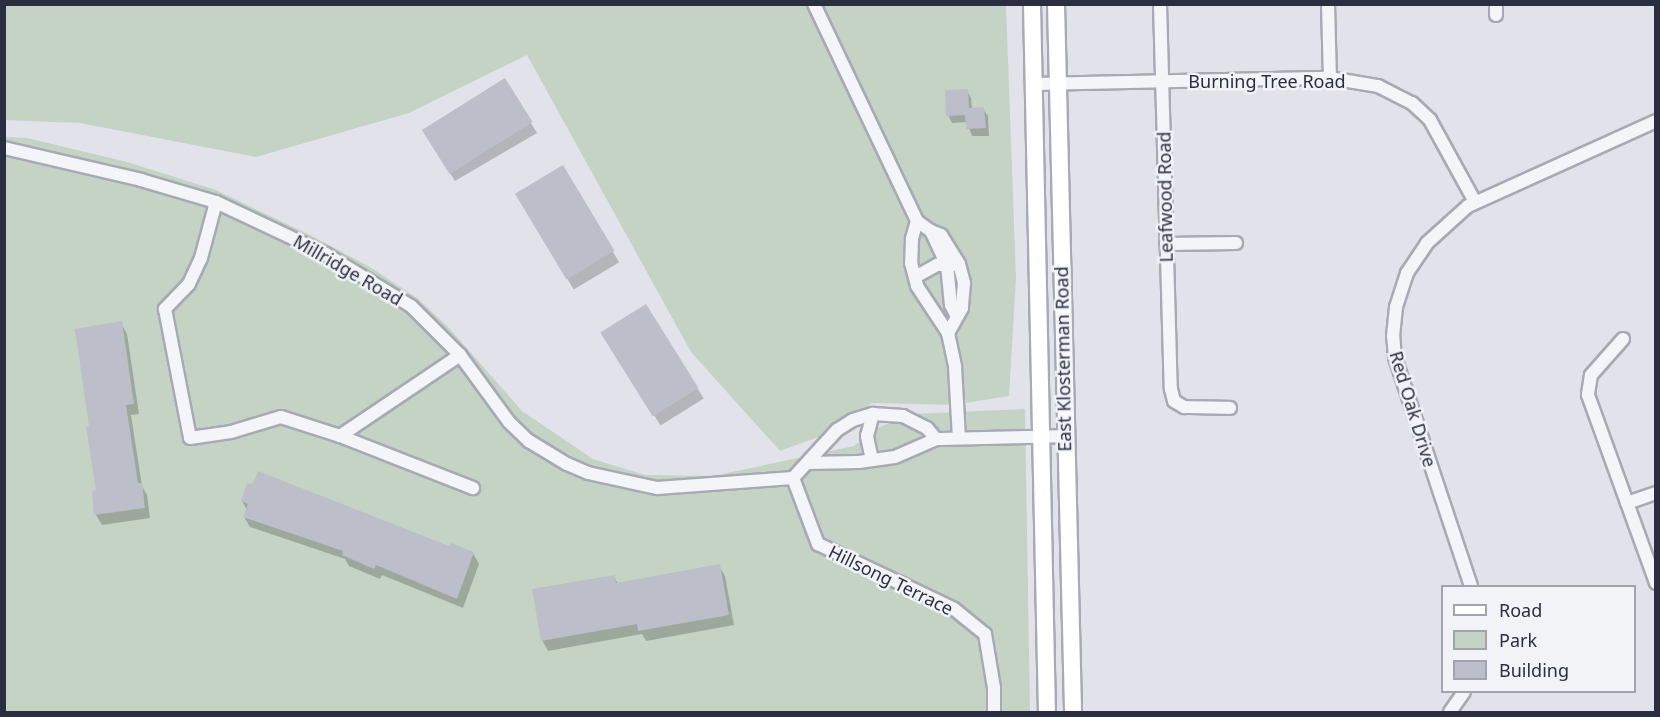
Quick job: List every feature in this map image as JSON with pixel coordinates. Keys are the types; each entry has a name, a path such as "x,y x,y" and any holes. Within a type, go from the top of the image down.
{"main road":[{"name":"East Klosterman Road","path":"1032,4 1047,712"},
{"name":"East Klosterman Road","path":"1056,4 1073,712"}],"street":[{"path":"814,4 917,221 941,235 964,283 962,308 956,315 948,333"},
{"name":"Leafwood Road","path":"1160,4 1171,389 1174,401 1184,407 1230,408"},
{"path":"1328,4 1330,78"},
{"name":"Burning Tree Road","path":"1035,84 1330,78 1378,86 1402,97 1420,110 1436,129 1476,202"},
{"name":"Red Oak Drive","path":"1471,585 1398,369 1393,336 1398,298 1416,258 1442,227 1476,202 1656,121"},
{"name":"Millridge Road","path":"4,148 141,180 216,202 326,254 402,299 460,355 508,422 529,441 567,464 588,473 657,488 793,478"},
{"path":"216,202 201,258 189,284 165,309 190,438 231,432 281,417 340,436 473,488"},
{"path":"917,221 912,239 911,263 930,309 948,333 955,367 959,438"},
{"path":"1166,244 1236,243"},
{"path":"915,277 937,265 953,264"},
{"path":"1623,339 1591,375 1588,395 1656,583"},
{"path":"340,436 460,355"},
{"path":"793,478 837,430 853,420 873,414 903,416 927,428 936,439"},
{"path":"872,460 867,436 873,414"},
{"path":"808,464 895,457 936,439 1065,436"},
{"name":"Hillsong Terrace","path":"793,478 818,544 954,609 985,634 994,688 994,712"},
{"path":"1627,503 1656,493"},
{"path":"1450,712 1463,693"}],"green space":[{"path":"5,5 1006,5 1016,278 1009,396 952,405 872,403 827,434 780,451 691,352 527,55 409,113 256,157 80,123 5,120"},
{"path":"5,137 27,138 127,162 216,190 308,234 370,267 417,298 449,328 522,411 593,459 645,475 713,476 854,446 877,428 914,414 1025,409 1030,712 5,712"}],"building":[{"path":"505,78 533,122 449,174 422,130"},
{"path":"968,89 969,108 984,107 986,128 966,129 965,115 946,116 945,90"},
{"path":"563,165 615,251 567,280 515,194"},
{"path":"646,304 698,388 653,417 600,333"},
{"path":"122,321 134,404 126,405 138,483 142,483 145,508 94,515 92,491 96,490 75,329"},
{"path":"258,471 449,546 451,543 474,552 457,599 376,565 374,569 342,555 343,551 243,517 248,504 241,501 247,483 253,484"},
{"path":"720,564 729,615 638,631 637,624 541,641 532,589 615,575 616,583"}]}
